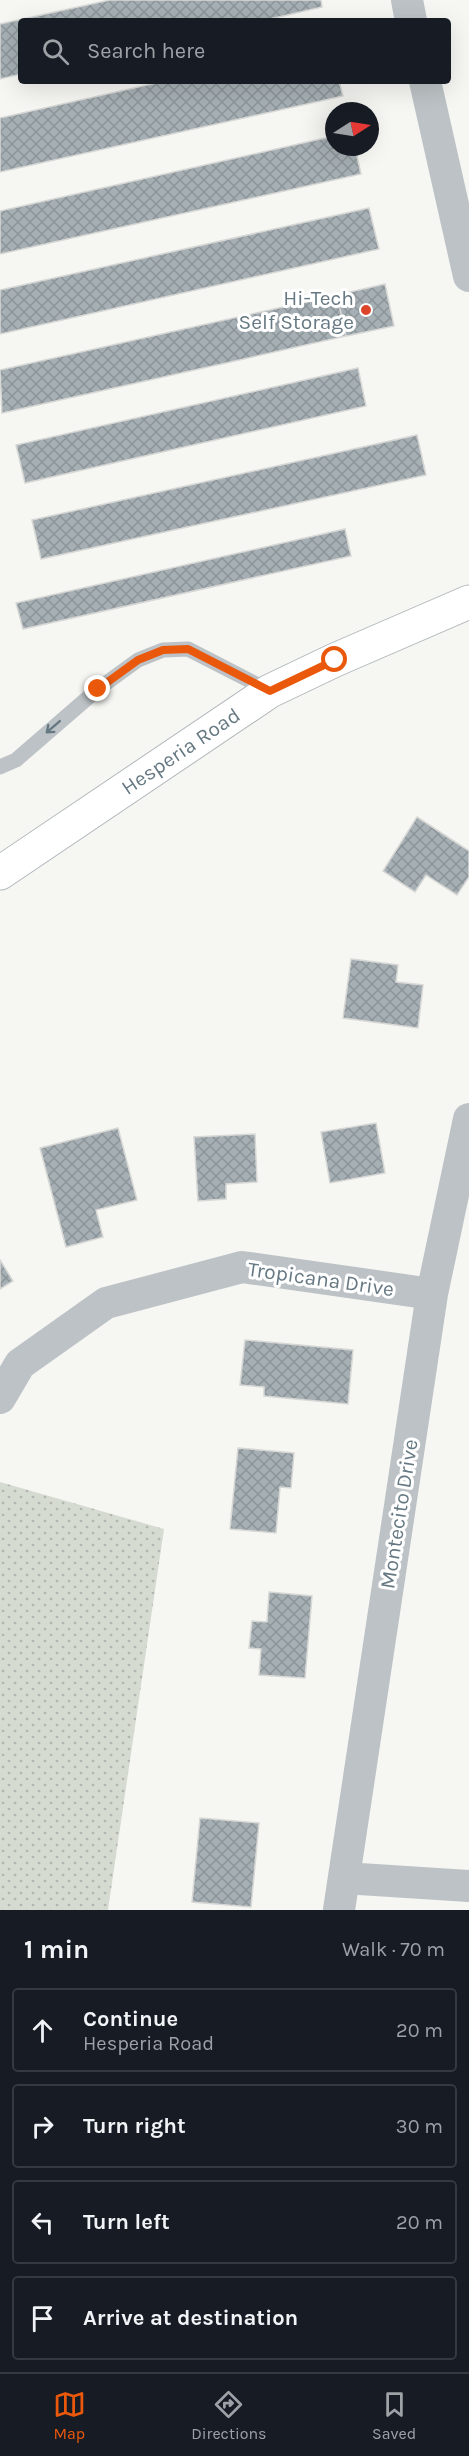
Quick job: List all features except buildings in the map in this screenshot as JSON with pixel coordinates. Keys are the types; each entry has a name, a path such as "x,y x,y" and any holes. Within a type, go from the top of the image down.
{"main road":[{"name":"Hesperia Road","path":"0,873 270,691 469,602"}],"street":[{"path":"407,0 410,18"},
{"path":"426,84 469,276"},
{"name":"Montecito Drive","path":"339,1910 432,1294 469,1119"},
{"name":"Tropicana Drive","path":"0,1398 20,1364 106,1303 242,1267 432,1294"},
{"path":"344,1878 469,1886"}],"lane":[{"path":"0,767 16,760 98,689 138,660 163,650 188,649 270,691"}],"shaded area":[{"path":"0,1482 164,1529 108,1910 0,1910"}],"place":[{"name":"Hi-Tech Self Storage","path":"366,310"}],"route":[{"path":"98,689 138,660 163,650 188,649 270,691 335,660"}]}
